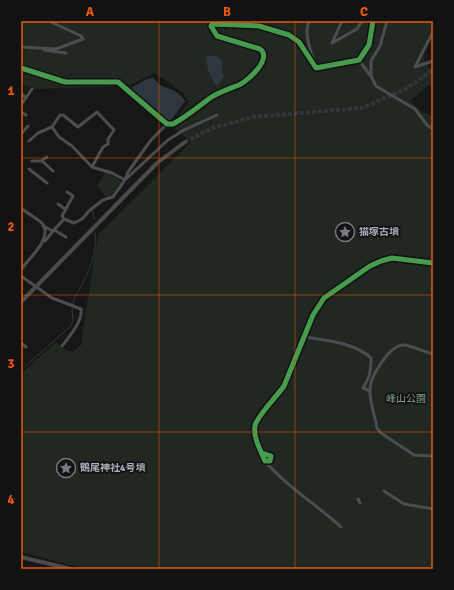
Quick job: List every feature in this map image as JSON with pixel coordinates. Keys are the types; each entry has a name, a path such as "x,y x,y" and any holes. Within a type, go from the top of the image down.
{"street":[{"path":"36,49 56,49 84,39 81,36 49,21"},
{"path":"310,21 307,24 307,36 312,59 318,68"},
{"path":"342,21 332,43 357,28 362,21"},
{"path":"21,68 65,82 118,82 167,124 173,124 211,97 239,85 253,73 264,59 264,54 260,49 217,36 211,26 214,23 236,26 259,26 289,35 299,42 312,64 318,68 359,60 369,45 373,21"},
{"path":"371,76 371,61 380,46 387,21"},
{"path":"433,32 415,67 433,60"},
{"path":"21,47 61,54 66,53"},
{"path":"359,60 371,76 376,86 415,109 427,125 433,129"},
{"path":"21,105 32,89"},
{"path":"21,93 26,98"},
{"path":"21,112 26,115"},
{"path":"29,141 38,133 52,127 60,115 63,115 78,127 97,112 104,117 104,120 114,130 108,139 108,144 104,147 92,166"},
{"path":"125,180 168,140 188,127 217,115"},
{"path":"64,219 74,223 82,219 90,210 115,195 125,180 128,172 151,140 167,124"},
{"path":"21,134 28,126"},
{"path":"52,127 58,137 76,149 92,166 112,173 125,180"},
{"path":"21,302 157,163 185,142"},
{"path":"32,161 41,161 47,157"},
{"path":"41,161 53,171"},
{"path":"29,169 47,183"},
{"path":"64,219 62,216 73,196 67,192"},
{"path":"58,204 65,209"},
{"path":"21,208 44,226 66,237"},
{"path":"21,269 44,240 64,219"},
{"path":"44,226 44,240"},
{"path":"341,527 296,492 265,461 258,442 255,425 257,419 276,398 284,386 319,304 370,266 392,258 433,264"},
{"path":"21,276 52,298 81,309 81,313 72,333 62,346"},
{"path":"305,337 322,339 354,348 367,354 371,358 371,373 363,388 370,391"},
{"path":"21,343 26,347"},
{"path":"433,354 404,345 392,348 372,381 370,391 377,428 381,433 389,440 414,455 433,456"},
{"path":"262,453 271,456 270,461 265,461"},
{"path":"384,491 404,504 433,508"},
{"path":"358,499 360,503"},
{"path":"21,557 71,569"}],"green space":[{"name":"峰山公園","path":"21,21 433,21 433,35 429,39 423,57 433,73 433,82 410,101 421,111 433,116 433,569 86,569 21,552 21,374 56,342 65,350 73,352 82,344 82,335 98,235 191,142 171,125 189,102 182,92 155,73 128,86 36,89 21,84"},
{"path":"106,172 123,182 113,196 107,198 97,186"}],"shaded area":[{"path":"216,56 222,60 222,71 224,77 217,86 209,73 206,57"},
{"path":"154,78 161,85 178,93 185,101 169,123 129,89 147,79"}],"waterway":[{"path":"92,209 94,219"},
{"path":"73,304 93,259 95,250 95,232"},
{"path":"39,250 44,242"},
{"path":"21,272 26,266"},
{"path":"21,370 71,326 73,320 72,308"}],"tunnel":[{"path":"185,142 212,128 253,117 362,108 406,89 433,70"}],"cycle path":[{"path":"21,68 65,82 118,82 167,124 173,124 213,96 243,83 258,69 263,58 263,53 260,49 217,36 211,26 212,24 259,26 289,35 299,42 316,68 359,60 369,45 373,21"},
{"path":"262,453 271,456 270,461 265,461 258,444 255,435 256,422 284,386 313,315 324,298 370,266 381,261 392,258 433,263"}],"place":[{"name":"猫塚古墳","path":"345,232"},
{"name":"鶴尾神社4号墳","path":"66,468"}]}
